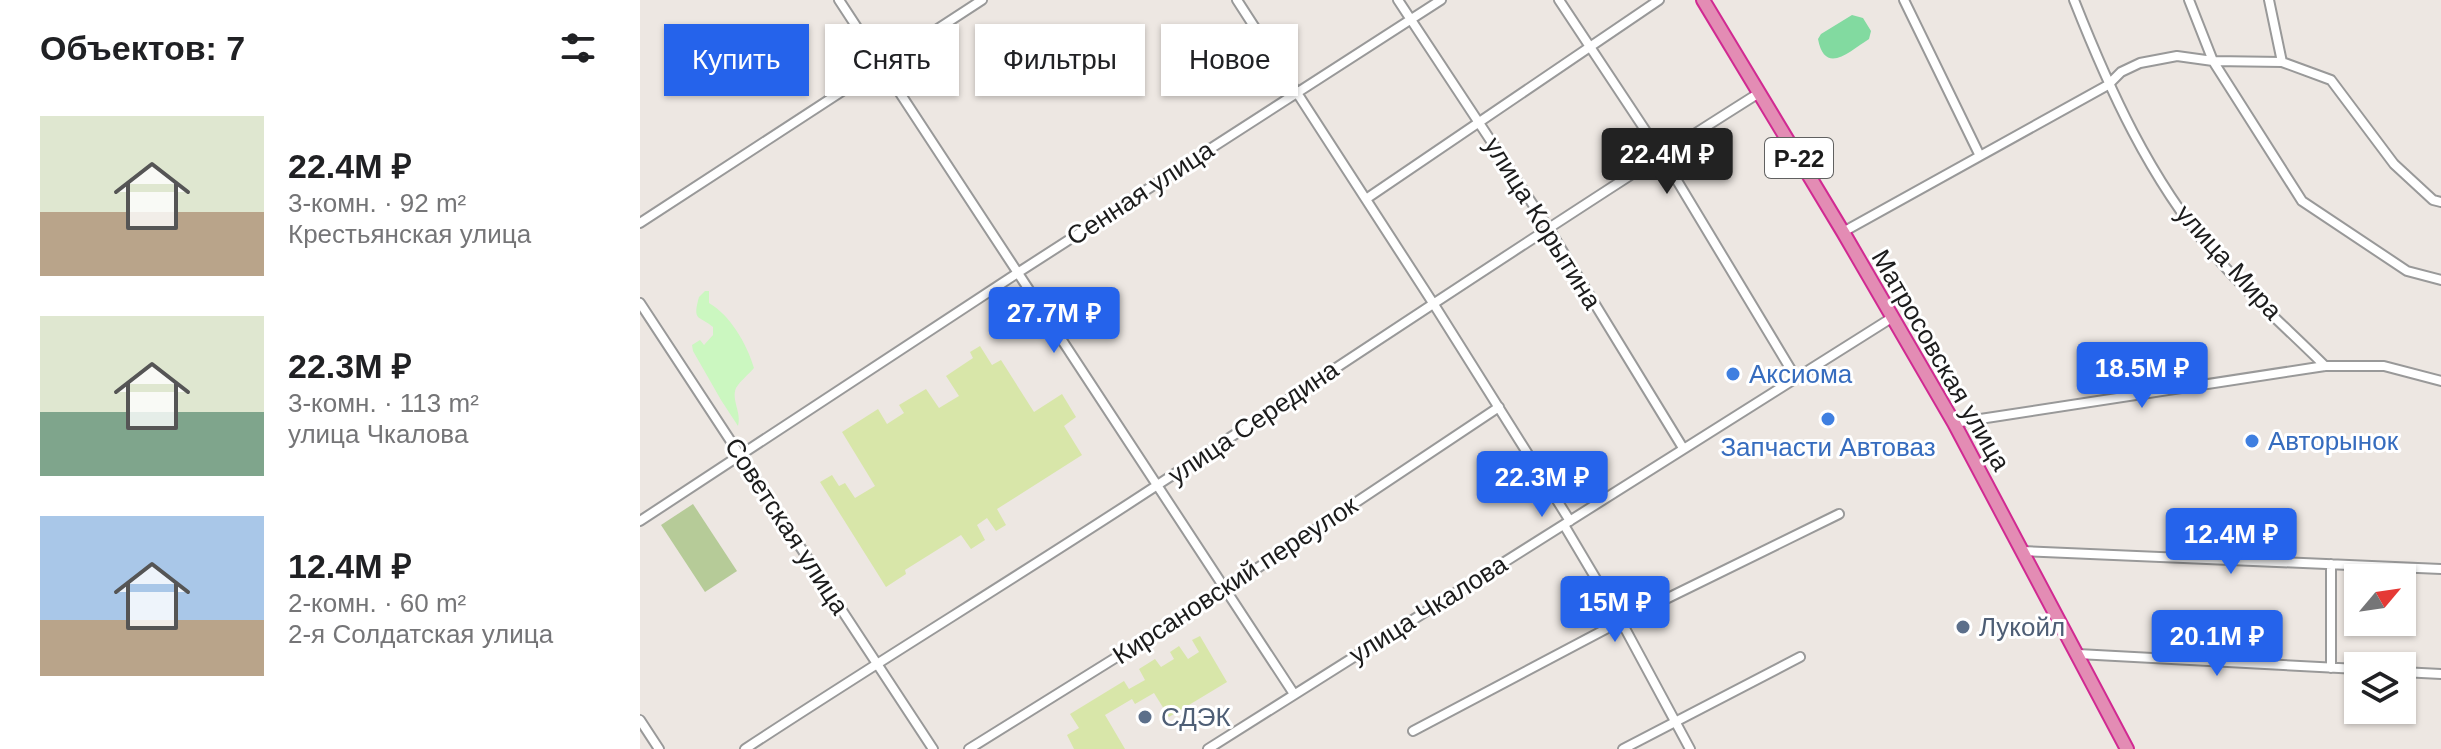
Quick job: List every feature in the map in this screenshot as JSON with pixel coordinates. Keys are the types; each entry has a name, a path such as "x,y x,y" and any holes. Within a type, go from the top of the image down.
{"highway":[{"name":"Матросовская улица","path":"1703,0 1954,423 2127,749"}],"street":[{"path":"839,0 855,24"},
{"path":"945,24 982,0"},
{"path":"1237,0 1252,24"},
{"name":"улица Корытина","path":"1398,0 1549,229 1683,448"},
{"name":"Сенная улица","path":"1298,91 1441,0"},
{"path":"1559,0 1661,154 1796,378"},
{"path":"1366,199 1659,0"},
{"path":"1904,0 1980,156"},
{"name":"улица Мира","path":"2074,0 2108,85 2163,187 2213,254 2325,366"},
{"path":"2189,0 2213,61 2302,201 2407,271 2441,280"},
{"path":"2269,0 2282,62"},
{"path":"1843,232 2108,85 2121,72 2140,63 2177,56 2213,61 2282,62 2331,80 2394,164 2433,200 2441,202"},
{"name":"улица Середина","path":"745,749 1158,486 1433,303 1759,93"},
{"path":"1298,95 1499,407 1567,523 1690,749"},
{"path":"640,223 834,96"},
{"path":"902,96 1294,694"},
{"name":"Сенная улица","path":"640,521 1290,96"},
{"name":"Советская улица","path":"640,303 933,749"},
{"name":"улица Чкалова","path":"1208,749 1893,317"},
{"path":"1954,423 2325,366 2384,366 2441,381"},
{"name":"Кирсановский переулок","path":"969,749 1226,589 1499,407"},
{"path":"1413,731 1621,621 1839,514"},
{"path":"2023,551 2441,569"},
{"path":"2331,564 2331,668"},
{"path":"2078,654 2344,668"},
{"path":"1623,749 1800,657"},
{"path":"2416,673 2441,674"},
{"path":"640,720 659,749"}],"green space":[{"path":"1852,15 1863,18 1871,31 1869,39 1839,57 1826,56 1818,39 1821,34"},
{"path":"709,291 709,303 737,331 754,368 736,388 738,426 693,351 692,345 700,340 704,345 713,335 713,327 697,314 699,297"},
{"path":"980,346 992,365 1001,360 1034,412 1062,394 1076,417 1064,426 1082,455 997,509 1006,525 996,531 987,518 977,525 985,540 971,549 961,535 905,570 906,574 886,587 820,482 832,475 839,486 845,483 855,498 875,486 842,432 878,409 887,424 904,413 899,405 926,389 939,408 959,396 946,376 973,358 970,352"},
{"path":"693,504 737,571 705,592 661,525"},
{"path":"1200,636 1227,682 1169,717 1154,693 1135,704 1132,699 1105,715 1125,749 1074,749 1067,735 1079,728 1070,714 1124,681 1129,689 1145,680 1139,669 1155,659 1161,667 1174,659 1170,652 1179,646 1188,659 1199,652 1192,640"}],"place":[{"name":"Аксиома","path":"1733,374"},
{"name":"Запчасти Автоваз","path":"1828,419"},
{"name":"Авторынок","path":"2252,441"},
{"name":"Лукойл","path":"1963,627"},
{"name":"СДЭК","path":"1145,717"}]}
